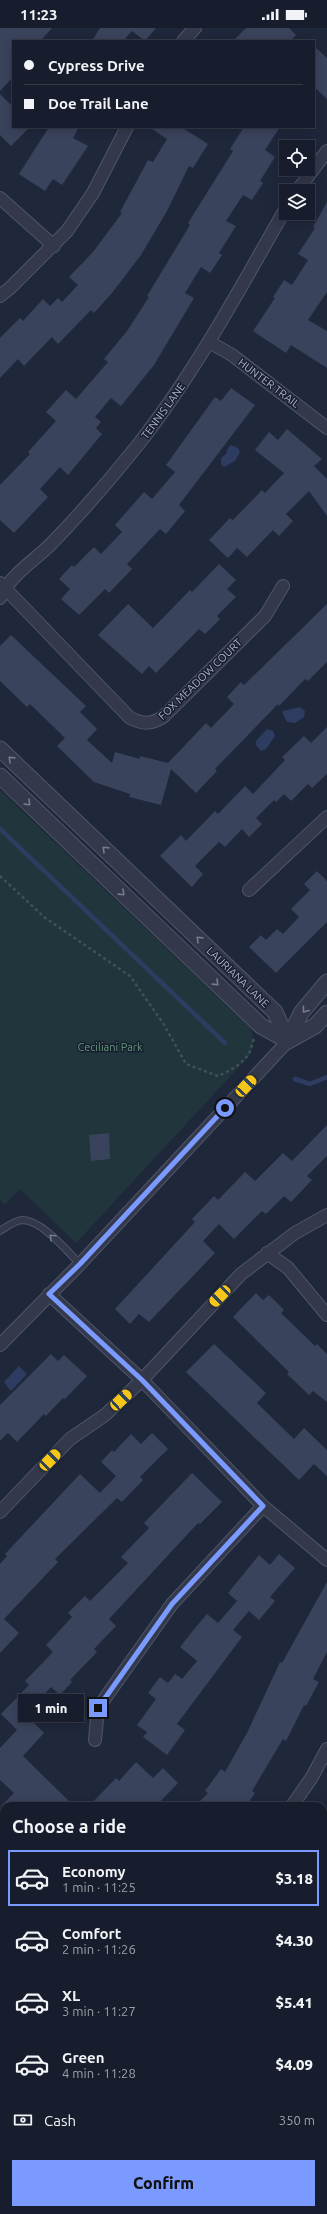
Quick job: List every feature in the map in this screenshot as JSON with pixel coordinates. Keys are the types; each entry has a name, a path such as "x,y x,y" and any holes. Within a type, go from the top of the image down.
{"street":[{"path":"184,40 195,28"},
{"path":"0,296 54,246 67,231 93,193 126,128"},
{"path":"301,184 327,151"},
{"path":"0,198 54,246"},
{"name":"TENNIS LANE","path":"1,589 50,545 109,480 171,400 209,342 279,220"},
{"name":"HUNTER TRAIL","path":"209,342 232,355 327,428"},
{"name":"FOX MEADOW COURT","path":"1,589 130,718 142,723 152,724 163,717 265,616 283,586"},
{"name":"LAURIANA LANE","path":"0,749 275,1012 288,1041"},
{"name":"LAURIANA LANE","path":"0,776 264,1028 288,1041"},
{"path":"249,890 327,817"},
{"path":"288,1041 301,1013 327,982"},
{"path":"0,1345 80,1264 288,1041 315,1026 327,1013"},
{"path":"0,1512 70,1439 105,1415 142,1380 241,1274 295,1233 327,1215"},
{"path":"267,1253 288,1268 327,1315"},
{"path":"49,1294 142,1380 263,1506 327,1560"},
{"path":"94,1740 98,1708 172,1604 263,1506"},
{"path":"295,1802 312,1777 327,1749"}],"lane":[{"path":"0,1231 21,1220 34,1222 43,1228 80,1264"}],"path":[{"path":"0,876 44,917 130,976 163,1023 186,1064 218,1076 234,1068 249,1053 252,1042 264,1028"}],"green space":[{"name":"Ceciliani Park","path":"0,790 249,1027 253,1037 253,1048 250,1055 76,1243 20,1189 5,1205 0,1200"}],"water":[{"path":"231,445 238,448 240,452 235,461 224,467 221,464 221,458 226,454"},
{"path":"300,707 305,711 304,717 295,723 287,722 283,711"},
{"path":"267,729 273,731 275,736 266,749 261,751 256,745 256,741"},
{"path":"19,1366 27,1374 12,1390 10,1390 4,1382"}],"building":[{"path":"0,28 52,28 41,40 12,40 12,78 0,91"},
{"path":"100,28 156,28 146,40 132,31 124,40 93,40"},
{"path":"246,28 289,28 296,35 291,40 234,40"},
{"path":"315,47 327,58 327,99 315,88"},
{"path":"0,94 12,106 12,128 29,128 11,146 0,135"},
{"path":"48,128 78,128 73,138 88,146 62,185 53,179 45,191 19,174"},
{"path":"150,128 183,128 208,144 193,168 189,166 167,211 141,255 112,293 94,313 91,310 58,344 52,337 24,366 18,359 0,378 0,338 20,318 23,321 43,299 50,306 58,298 62,302 78,285 69,277 93,252 122,213 120,212 148,160 153,162 167,139"},
{"path":"243,128 279,128 265,150 275,157 260,181 263,183 252,200 243,195 226,221 236,226 219,253 222,255 210,273 201,267 185,293 194,298 154,365 121,406 111,398 95,417 101,422 96,428 102,434 68,475 60,467 40,489 48,497 14,533 0,520 0,485 30,454 28,452 56,421 46,412 66,390 76,399 108,362 104,359 127,331 149,297 147,296 190,225 188,223 233,151 230,149"},
{"path":"327,202 327,292 308,320 327,331 327,368 291,345 286,353 253,331 275,298 273,297 284,280 292,285 308,260 298,254 315,228 313,227"},
{"path":"231,388 255,405 179,505 185,511 166,534 160,529 127,564 132,569 109,593 105,589 79,615 61,599 70,589 59,579 72,565 74,567 94,547 101,554 122,532 115,525 144,492 152,499 175,472 166,465 215,397 221,401"},
{"path":"287,429 322,459 314,466 327,479 327,516 309,491 286,514 293,521 279,536 273,530 247,557 237,548 228,558 209,540 230,518 233,520 262,490 265,493 284,473 255,450 269,432 278,440"},
{"path":"219,564 236,580 227,589 236,597 217,616 220,619 205,634 199,629 156,673 149,666 142,674 98,635 128,604 153,628 190,590 192,592"},
{"path":"327,604 327,662 308,681 305,679 279,706 278,704 215,769 217,771 196,793 171,769 161,805 129,797 130,794 94,782 57,746 65,738 30,704 27,707 0,681 0,646 11,635 86,706 80,712 97,729 87,740 112,763 115,752 140,759 140,756 168,763 206,723 211,728 234,704 227,697 241,682 244,685"},
{"path":"327,727 327,774 312,788 308,784 291,801 284,794 276,802 274,800 256,818 262,824 249,837 242,829 225,847 219,842 195,866 203,874 192,887 160,856 181,835 186,841 215,811 218,814 245,786 253,794 285,760 282,757 304,736 311,743"},
{"path":"317,871 327,881 327,922 276,973 249,947 261,935 266,940 277,929 283,934 299,917 291,909 310,890 304,884"},
{"path":"327,1125 327,1156 307,1176 312,1180 291,1202 284,1196 266,1214 262,1211 234,1239 219,1224 203,1241 215,1253 149,1322 139,1314 130,1324 115,1309 195,1222 192,1219 214,1196 218,1200 245,1172 255,1181 283,1153 292,1161"},
{"path":"109,1133 110,1159 91,1161 89,1135"},
{"path":"256,1293 263,1300 269,1295 284,1310 281,1313 315,1346 317,1344 327,1354 327,1402 313,1391 309,1395 287,1374 289,1372 233,1317"},
{"path":"214,1344 266,1393 257,1403 294,1439 304,1428 327,1450 327,1476 314,1464 299,1480 186,1372"},
{"path":"51,1354 58,1361 64,1355 87,1376 46,1416 44,1414 17,1442 8,1433 0,1441 0,1405"},
{"path":"152,1433 168,1449 140,1477 143,1480 122,1502 117,1498 55,1559 58,1562 4,1619 19,1633 0,1653 0,1564 7,1556 5,1554 80,1474 100,1493 116,1476 101,1462 112,1450 114,1452 131,1434 141,1444"},
{"path":"192,1473 222,1502 200,1524 198,1523 109,1619 116,1626 94,1649 97,1652 70,1680 72,1682 60,1695 51,1687 35,1704 39,1708 29,1718 44,1733 23,1756 70,1802 5,1802 14,1793 0,1780 0,1748 17,1730 1,1714 29,1685 25,1681 53,1652 46,1645 72,1617 68,1613 85,1596 90,1601 128,1563 121,1557 149,1528 144,1523"},
{"path":"279,1554 295,1568 270,1597 275,1601 259,1620 249,1611 233,1630 242,1637 177,1724 185,1730 167,1755 143,1737 147,1732 137,1725 156,1699 148,1693 160,1677 168,1683 175,1674 182,1679 197,1661 180,1647 207,1614 218,1623 237,1601 228,1593 259,1555 270,1565"},
{"path":"327,1582 327,1652 313,1679 319,1682 306,1706 304,1705 286,1741 283,1739 252,1791 255,1793 249,1802 199,1802 208,1793 205,1791 221,1769 225,1772 248,1731 280,1662 282,1663"},
{"path":"136,1762 153,1778 163,1768 178,1783 160,1802 93,1802 116,1778 119,1781"}],"waterway":[{"path":"0,829 225,1043"},
{"path":"295,1079 310,1084 327,1077"}],"route":[{"path":"98,1708 172,1604 263,1506 142,1380 49,1294 80,1264 225,1108"}]}
